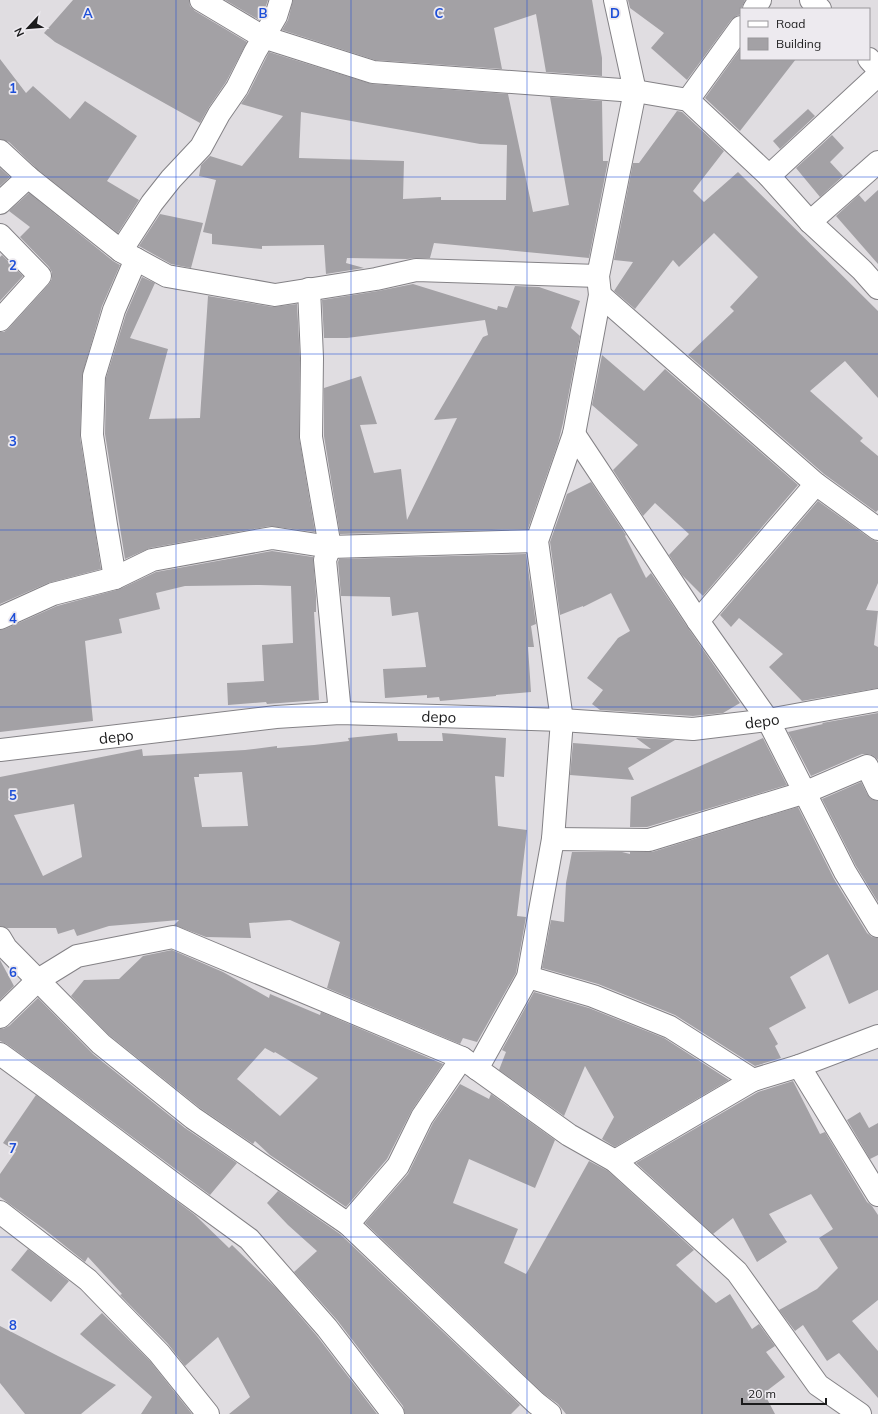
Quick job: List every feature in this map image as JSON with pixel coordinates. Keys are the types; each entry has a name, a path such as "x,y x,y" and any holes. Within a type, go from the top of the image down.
{"street":[{"path":"201,0 264,37 373,72 635,92 688,100 769,176 810,222 862,270 878,288"},
{"path":"116,578 106,526 92,434 94,376 114,310 128,255 152,203 201,147 219,114 237,88 276,16 282,0"},
{"path":"348,1224 398,1166 422,1118 469,1063 528,977 553,839 562,720 538,541 574,434 599,285 635,92 615,0"},
{"path":"811,0 819,8"},
{"path":"688,100 740,28"},
{"path":"870,60 878,68"},
{"path":"769,176 878,75"},
{"path":"0,152 28,177 128,255 167,276 275,295 376,279 416,270 599,285 816,484 878,529"},
{"path":"810,222 878,162"},
{"path":"0,203 28,177"},
{"path":"0,235 40,276 0,320"},
{"path":"309,289 312,358 311,437 330,547 325,560 340,713"},
{"path":"574,434 698,621 768,720 806,792 845,872 878,926"},
{"path":"698,621 816,484"},
{"path":"0,618 53,594 116,578 152,560 272,538 330,547 538,541"},
{"name":"depo","path":"0,750 276,717 340,713 562,720 693,729 768,720 878,700"},
{"path":"553,839 649,840 806,792 867,766 878,788"},
{"path":"0,1017 38,980 77,956 172,937 469,1063 569,1135 615,1161 737,1272 818,1385 860,1414"},
{"path":"0,938 6,948 101,1044 193,1118 348,1224 537,1410"},
{"path":"528,977 593,996 670,1027 753,1080"},
{"path":"615,1161 753,1080 799,1066 878,1036"},
{"path":"0,1054 250,1239 326,1328 393,1414"},
{"path":"799,1066 878,1195"},
{"path":"0,1212 88,1280 159,1353 208,1414"}],"building":[{"path":"73,0 189,0 190,6 195,11 247,42 226,82 200,123 55,42 44,33"},
{"path":"225,0 268,0 259,20"},
{"path":"293,0 592,0 602,58 602,76 546,72 536,14 494,28 502,69 375,60 282,30 288,20"},
{"path":"628,0 745,0 741,8 740,8 740,14 731,20 687,80 651,48 664,33 630,8"},
{"path":"740,49 740,60 795,60 740,131 705,98"},
{"path":"269,52 372,84 508,94 533,212 569,205 550,97 602,101 603,161 608,161 589,258 434,243 430,258 347,258 346,263 364,268 326,274 324,245 262,246 262,249 212,244 212,234 203,232 216,180 199,176 201,165 210,156 242,166 283,116 241,104 248,94","holes":["301,112 480,144 507,145 506,200 441,200 441,197 403,199 404,161 299,158"]},
{"path":"0,59 26,93 33,86 70,119 85,101 137,136 107,181 139,200 118,233 36,168 9,142 0,139"},
{"path":"808,109 815,116 780,149 773,141"},
{"path":"677,111 682,112 724,151 693,191 704,202 738,172 878,311 878,398 845,361 810,391 863,438 860,441 878,456 878,510 876,512 824,474 688,355 734,311 730,307 758,277 714,233 679,267 673,260 635,309 614,291 633,262 614,260 633,163 639,163"},
{"path":"832,135 844,148 830,162 843,176 820,197 796,168"},
{"path":"0,168 10,177 0,186"},
{"path":"878,190 878,264 836,216 859,195 865,202"},
{"path":"29,193 113,261 120,265 102,306 82,376 80,437 101,569 48,583 0,604 0,332 4,332 9,328 52,279 52,272 49,267 20,237 30,227 9,211"},
{"path":"160,214 203,223 191,268 171,264 139,246"},
{"path":"2,255 23,276 0,301 0,257"},
{"path":"142,277 155,283 130,338 168,349 149,419 200,418 208,296 273,307 297,304 300,358 299,437 315,532 270,526 150,548 125,559 105,434 106,378 126,314"},
{"path":"413,284 497,310 498,306 507,308 515,286 539,287 580,301 571,328 580,336 563,423 558,443 528,529 340,534 324,436 324,388 361,376 377,424 360,425 374,473 401,469 407,520 457,418 434,420 483,337 488,335 485,320 347,338 324,338 322,300"},
{"path":"602,355 644,391 665,369 798,485 703,596 682,575 669,555 689,534 655,503 643,516 613,470 638,445 592,405"},
{"path":"591,482 626,535 625,536 646,578 651,573 740,703 723,713 693,716 600,710 592,704 603,690 587,678 618,638 630,631 611,593 583,607 560,615 550,542 567,494"},
{"path":"818,501 871,539 878,542 878,583 866,610 878,611 874,645 878,647 878,688 802,701 769,667 783,654 739,618 731,627 720,615"},
{"path":"272,551 313,557 316,596 316,612 314,612 319,700 228,705 227,683 264,681 262,645 293,643 291,586 185,586 156,593 160,609 119,619 122,633 85,641 93,721 0,732 0,630 57,606 120,589 156,572"},
{"path":"526,554 536,624 531,626 534,647 528,647 531,692 440,701 439,697 427,698 427,695 385,698 383,669 426,667 418,612 392,616 390,597 341,596 339,559"},
{"path":"878,713 878,760 869,754 862,754 811,776 788,732 823,724 822,723"},
{"path":"397,733 398,741 443,741 442,733 506,738 504,777 495,776 498,826 527,830 517,916 526,917 516,973 477,1042 463,1038 460,1044 327,988 340,942 290,920 249,923 251,938 206,937 174,925 179,920 109,926 77,936 74,929 58,934 56,928 7,928 0,926 0,777 142,749 143,756 245,750 277,746 277,748 314,745 349,741 348,738","holes":["242,772 248,826 202,827 194,777 199,777 199,774","74,804 82,857 43,876 14,815"]},
{"path":"636,738 675,740 628,768 634,780 570,775 573,743 651,749"},
{"path":"763,738 787,785 647,827 630,827 631,797"},
{"path":"861,782 871,799 878,801 878,902 856,866 822,799"},
{"path":"798,807 834,879 867,933 872,937 878,938 878,990 849,1004 828,954 790,977 806,1008 769,1028 778,1044 775,1046 781,1058 755,1066 675,1015 598,984 542,968 551,920 564,922 566,883 572,852 622,852 630,854 630,852 652,852"},
{"path":"172,950 223,972 269,998 270,994 320,1015 321,1012 443,1064 412,1110 387,1159 346,1207 270,1155 255,1141 253,1144 200,1108 109,1035 71,996 84,980 119,979 143,956","holes":["265,1048 274,1053 275,1052 318,1078 280,1116 237,1079"]},
{"path":"0,960 14,986 0,1000"},
{"path":"534,992 589,1008 664,1038 729,1080 615,1147 602,1139 614,1117 585,1066 564,1116 499,1070 506,1052 502,1050"},
{"path":"38,998 93,1054 185,1128 237,1163 210,1195 51,1076 7,1044 0,1041 0,1029 9,1026"},
{"path":"793,1081 820,1134 825,1132 867,1202 872,1206 878,1215 878,1300 852,1321 878,1351 878,1398 839,1353 827,1361 803,1325 795,1331 779,1310 817,1289 838,1268 819,1238 833,1229 811,1194 769,1214 787,1242 757,1262 733,1218 713,1234 636,1163 758,1092"},
{"path":"460,1084 489,1099 491,1094 555,1140 535,1188 469,1159 453,1203 518,1229 504,1263 526,1274 589,1161 608,1171 694,1250 676,1265 716,1303 730,1294 752,1329 759,1324 775,1346 766,1352 785,1377 764,1393 775,1414 566,1414 558,1404 544,1394 365,1223 408,1174 433,1123"},
{"path":"36,1095 195,1215 229,1248 232,1245 276,1288 317,1336 377,1414 229,1414 250,1397 218,1337 185,1366 168,1344 120,1295 122,1294 88,1257 85,1262 44,1229 0,1197 0,1174 16,1151 3,1143"},
{"path":"860,1112 869,1128 878,1123 878,1155 870,1159 847,1120"},
{"path":"278,1191 340,1234 520,1405 511,1414 405,1414 403,1406 337,1320 294,1272 317,1251 288,1225 267,1203"},
{"path":"28,1249 69,1281 51,1302 11,1270"},
{"path":"102,1313 150,1361 192,1414 141,1414 152,1397 80,1334"},
{"path":"0,1326 116,1385 81,1414 25,1414 0,1383"}]}
